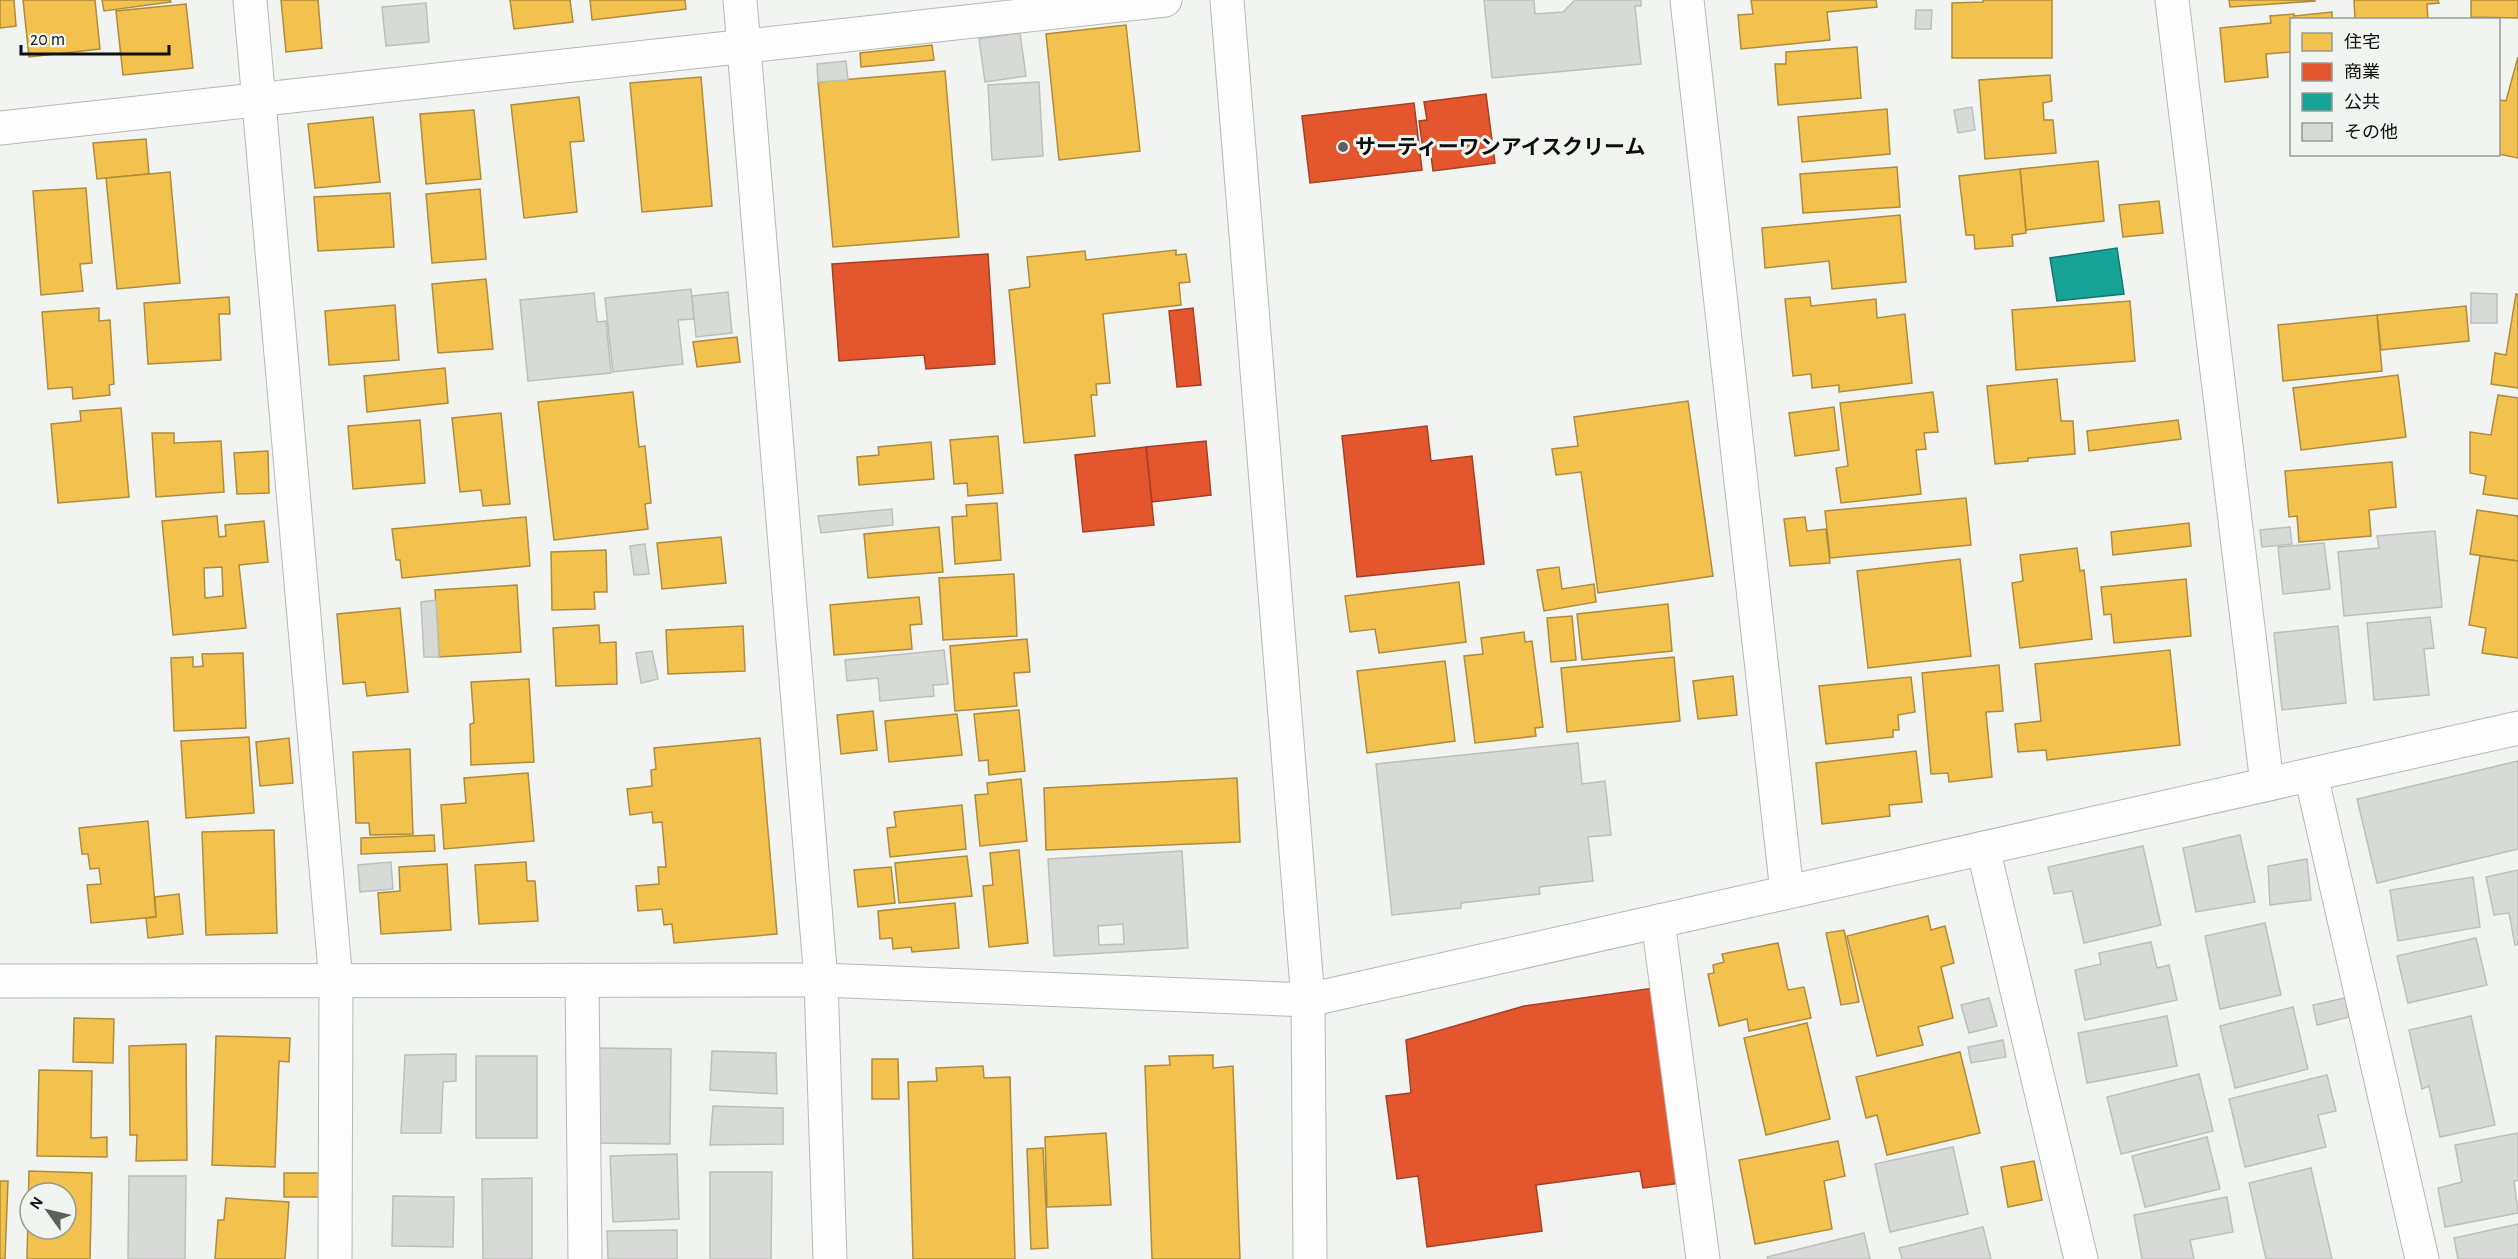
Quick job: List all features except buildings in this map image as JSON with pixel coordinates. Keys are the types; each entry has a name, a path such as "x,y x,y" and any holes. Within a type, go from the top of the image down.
{"street":[{"path":"250,0 336,982 335,1259"},
{"path":"740,0 821,980 830,1259"},
{"path":"0,128 1165,0"},
{"path":"1227,0 1308,1000 1310,1259"},
{"path":"1687,0 1788,892"},
{"path":"2172,0 2267,784"},
{"path":"0,981 821,980 1308,1000 2518,728"},
{"path":"2311,775 2422,1259"},
{"path":"1983,848 2081,1259"},
{"path":"1658,921 1703,1259"},
{"path":"582,981 585,1259"}],"place":[{"name":"サーティーワンアイスクリーム","path":"1343,147"}]}
